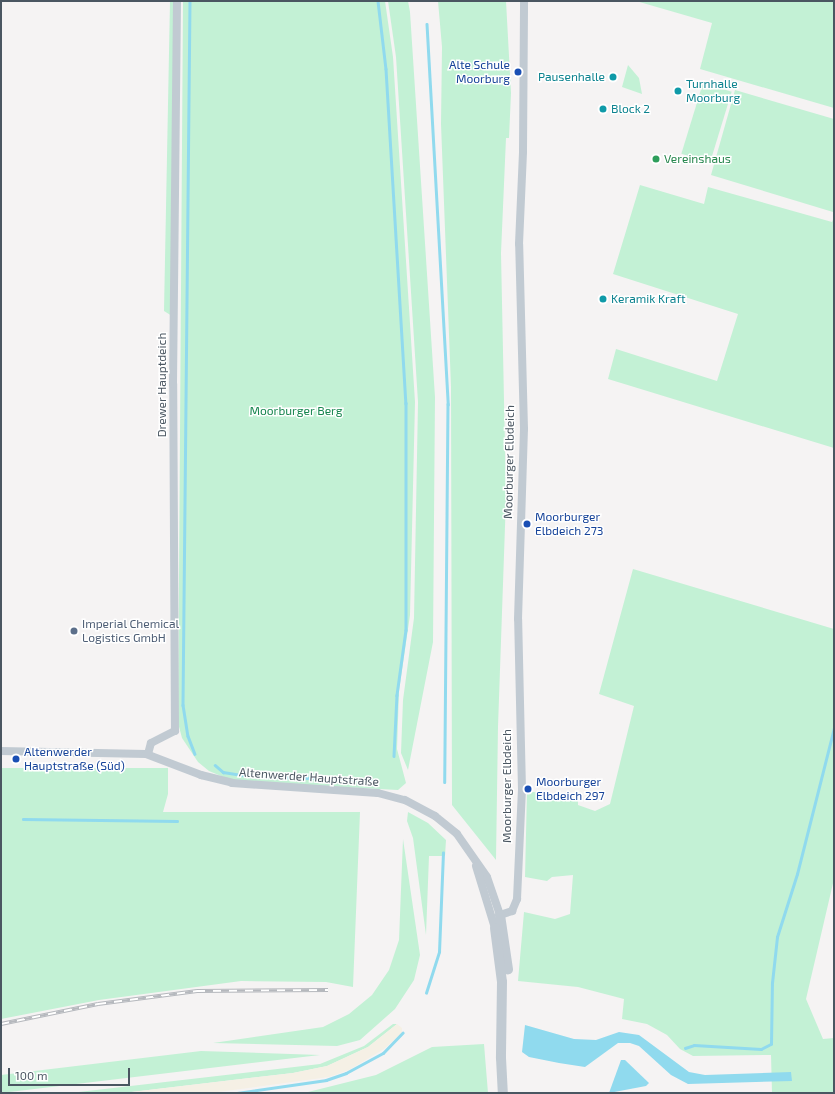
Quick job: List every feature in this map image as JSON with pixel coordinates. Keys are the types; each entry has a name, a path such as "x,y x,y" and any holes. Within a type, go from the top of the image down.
{"street":[{"name":"Drewer Hauptdeich","path":"148,754 151,743 175,732 173,399 177,1"},
{"name":"Moorburger Elbdeich","path":"500,915 512,911 517,900 522,790 518,619 524,429 519,244 523,136 524,1"},
{"name":"Altenwerder Hauptstraße","path":"1,751 148,754 205,776 236,784 378,793 405,800 451,828 490,883 500,915"},
{"name":"Altenwerder Hauptstraße","path":"475,861 495,928"},
{"path":"500,915 495,928 501,965 501,1058 503,1093"},
{"path":"500,915 508,975 502,1010"}],"green space":[{"path":"170,1 175,1 172,316 164,311"},
{"name":"Moorburger Berg","path":"183,1 385,1 393,57 415,402 410,615 399,691 397,749 406,783 398,790 233,781 209,771 198,762 182,738 178,723"},
{"path":"388,1 408,1 410,12 435,397 433,642 408,770 401,753 403,700 414,618 418,402 396,57"},
{"path":"438,1 506,1 511,93 509,138 506,138 501,253 506,498 498,727 496,860 452,805 451,387 441,124 442,47"},
{"path":"636,1 834,1 834,108 700,69 712,23"},
{"path":"628,65 639,78 642,94 622,87"},
{"path":"703,83 732,92 710,163 681,154"},
{"path":"735,90 834,119 833,212 711,175"},
{"path":"640,185 704,204 708,187 832,222 834,217 834,448 608,379 616,349 717,381 738,314 613,274"},
{"path":"633,569 834,629 834,879 806,999 823,1039 834,1038 834,1093 772,1093 771,1055 693,1056 680,1049 667,1035 647,1024 622,1019 624,999 578,987 518,981 524,912 555,919 570,914 573,875 552,877 547,881 525,877 527,791 578,799 578,805 595,811 610,804 634,706 599,694"},
{"path":"1,768 168,768 168,794 163,812 360,812 353,987 326,982 241,981 99,1000 1,1019"},
{"path":"408,812 428,823 446,840 445,856 429,856 426,935 413,838 407,821"},
{"path":"403,839 420,955 414,980 395,1009 360,1040 337,1046 213,1043 323,1027 349,1014 372,995 389,970 399,940"},
{"path":"393,1024 397,1024 368,1047 327,1066 293,1073 123,1093 70,1093 320,1064 364,1046"},
{"path":"484,1044 488,1093 304,1093 376,1075 432,1047"},
{"path":"201,1051 320,1055 1,1093 1,1075"}],"sand":[{"path":"397,1024 402,1028 402,1033 384,1049 349,1070 329,1077 211,1093 123,1093 293,1073 327,1066 368,1047"}],"water":[{"path":"525,1025 574,1039 596,1040 619,1032 639,1035 689,1072 705,1075 791,1072 792,1081 688,1084 671,1075 639,1046 630,1043 618,1043 585,1067 529,1057 522,1052"},
{"path":"621,1060 625,1060 649,1083 646,1086 609,1093"}],"waterway":[{"path":"190,1 183,705 188,736 195,754"},
{"path":"378,1 386,69 406,403 406,630 397,695 394,756"},
{"path":"427,24 448,404 445,782"},
{"path":"685,1048 694,1045 761,1049 771,1044 772,983 777,937 797,874 834,728"},
{"path":"215,765 223,772 249,776 372,780"},
{"path":"23,819 177,821"},
{"path":"426,993 439,952 443,853"},
{"path":"237,1093 326,1080 346,1073 383,1053 402,1033"}],"railway":[{"path":"1,1024 98,1004 197,991 328,990"}],"place":[{"name":"Alte Schule Moorburg","path":"518,72"},
{"name":"Pausenhalle","path":"613,77"},
{"name":"Turnhalle Moorburg","path":"678,91"},
{"name":"Block 2","path":"603,109"},
{"name":"Vereinshaus","path":"656,159"},
{"name":"Keramik Kraft","path":"603,299"},
{"name":"Moorburger Elbdeich 273","path":"527,524"},
{"name":"Imperial Chemical Logistics GmbH","path":"74,631"},
{"name":"Altenwerder Hauptstraße (Süd)","path":"16,759"},
{"name":"Moorburger Elbdeich 297","path":"528,789"}]}
